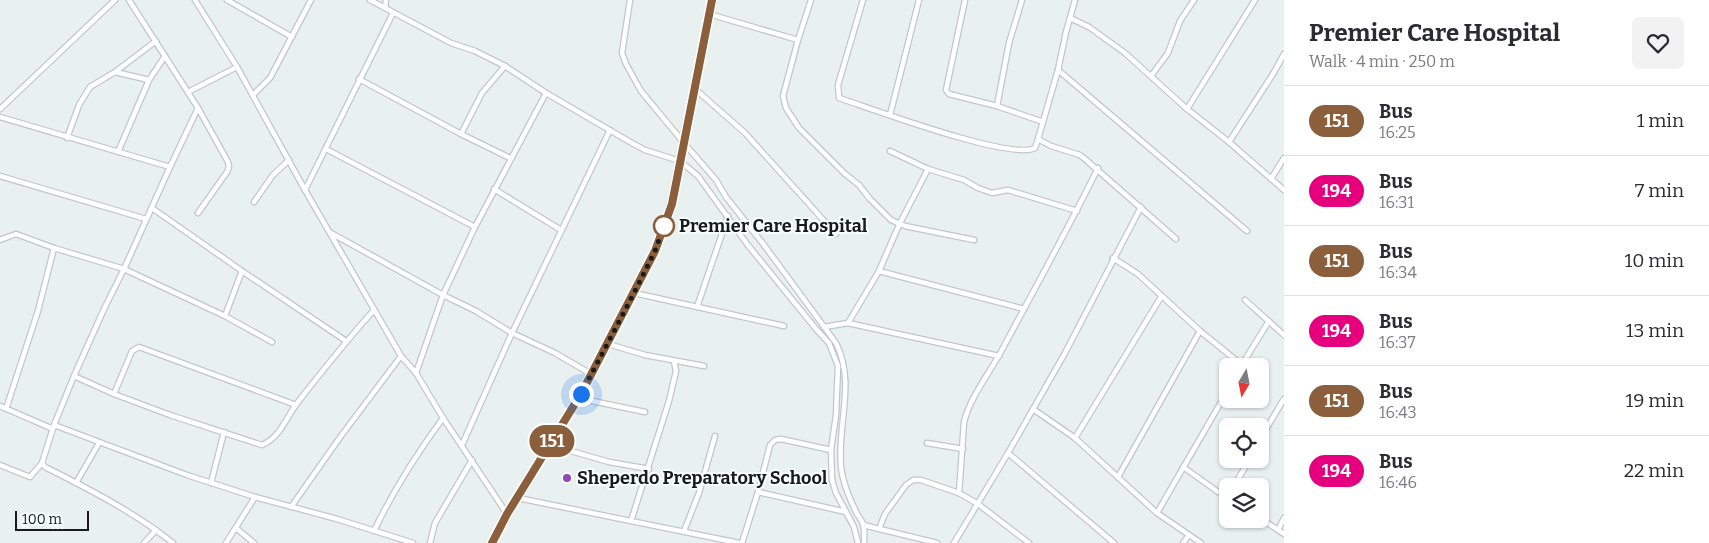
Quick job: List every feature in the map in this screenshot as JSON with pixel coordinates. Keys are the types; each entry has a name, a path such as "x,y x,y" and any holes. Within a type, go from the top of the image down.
{"street":[{"path":"0,109 115,0"},
{"path":"129,0 198,108 229,167 198,213"},
{"path":"195,0 237,67 305,190 401,356 416,373 443,418 507,514"},
{"path":"227,0 292,37"},
{"path":"253,95 270,78 311,0"},
{"path":"370,0 451,43 475,51 505,66 645,150 680,161 698,176 747,244 829,343 838,366 831,450 832,480 836,493 854,527 858,543"},
{"path":"385,8 386,0"},
{"path":"630,0 622,53 641,91 716,180 726,198 764,245 836,342 841,353 845,368 840,447 841,469 846,491 863,525 864,543"},
{"path":"493,543 507,514 578,398 608,344 664,228 672,204 712,0"},
{"path":"811,0 783,96 786,108 799,128 844,173 859,185 880,211 899,224 974,240"},
{"path":"863,0 837,93 839,98 974,142 1002,148 1029,150 1035,148 1038,139 1058,70 1075,0"},
{"path":"890,115 919,0"},
{"path":"965,0 946,90 950,94 997,106 1043,122"},
{"path":"997,106 1008,43 1022,0"},
{"path":"1151,76 1168,53 1180,21 1194,0"},
{"path":"1187,109 1255,0"},
{"path":"305,190 393,13"},
{"path":"709,14 798,40"},
{"path":"1070,18 1116,46 1187,109 1229,142 1284,190"},
{"path":"68,138 79,105 90,87 115,72 156,41"},
{"path":"1229,142 1284,54"},
{"path":"118,152 149,80 165,56"},
{"path":"461,134 482,93 505,66"},
{"path":"188,92 237,67"},
{"path":"1058,70 1247,231"},
{"path":"115,72 149,80"},
{"path":"359,79 510,158"},
{"path":"694,88 744,133 836,234"},
{"path":"416,373 443,295 494,189 546,92"},
{"path":"0,465 30,477 42,463 53,427 74,376 198,108"},
{"path":"0,117 170,167"},
{"path":"462,445 512,333 610,130"},
{"path":"1038,139 1051,146 1080,155 1098,168 1176,240"},
{"path":"326,149 475,227"},
{"path":"890,151 928,169 964,180 992,193 1008,190 1077,211"},
{"path":"1271,179 1284,158"},
{"path":"254,202 273,175 289,160"},
{"path":"959,493 966,412 999,356 1098,168"},
{"path":"848,323 879,271 899,224 928,169"},
{"path":"0,176 146,219"},
{"path":"494,189 561,230"},
{"path":"954,543 1008,454 1065,353 1141,207"},
{"path":"152,208 346,341"},
{"path":"697,307 728,216"},
{"path":"331,233 443,295 476,311 512,333 555,353 591,374"},
{"path":"0,240 16,234 54,248 124,269 225,316 272,342"},
{"path":"6,409 38,311 54,248"},
{"path":"1113,258 1138,274 1161,297 1232,358"},
{"path":"225,316 242,271"},
{"path":"879,271 1024,309"},
{"path":"634,293 784,326"},
{"path":"1075,438 1161,297"},
{"path":"1245,300 1284,335"},
{"path":"74,376 114,394 170,415 262,445 277,434 296,405 346,341 374,310"},
{"path":"1247,358 1269,321"},
{"path":"824,327 848,323 999,356"},
{"path":"1118,477 1200,331"},
{"path":"608,344 630,351 704,366"},
{"path":"114,394 132,350 138,346 296,405"},
{"path":"291,507 401,356"},
{"path":"631,521 670,401 676,371 674,361"},
{"path":"578,398 645,412"},
{"path":"1269,424 1284,399"},
{"path":"1157,513 1219,405"},
{"path":"0,406 53,427 211,483 413,543"},
{"path":"1033,409 1075,438 1157,513 1201,543"},
{"path":"374,531 398,483 443,418"},
{"path":"211,483 224,432"},
{"path":"684,531 699,492 715,436"},
{"path":"518,498 740,543 758,492 770,445 775,440 781,439 831,450"},
{"path":"76,483 99,443"},
{"path":"927,443 963,449"},
{"path":"550,445 609,462 649,469"},
{"path":"1008,454 1114,543"},
{"path":"430,543 435,523 472,460"},
{"path":"42,463 105,498 173,543"},
{"path":"1183,467 1219,492"},
{"path":"879,529 885,514 906,485 913,480 921,480 959,493 978,504 1029,543"},
{"path":"758,492 846,512"},
{"path":"226,543 255,497"},
{"path":"1278,530 1284,518"},
{"path":"1269,524 1284,534"},
{"path":"863,525 936,543"},
{"path":"236,528 254,543"},
{"path":"144,543 156,530"},
{"path":"1183,543 1189,535"}],"bus line":[{"name":"151","path":"492,543 507,514 581,394 655,251 672,204 712,0"}],"place":[{"name":"Premier Care Hospital","path":"664,226"},
{"name":"Sheperdo Preparatory School","path":"567,478"}],"route":[{"path":"581,394 655,251 664,226"}]}
